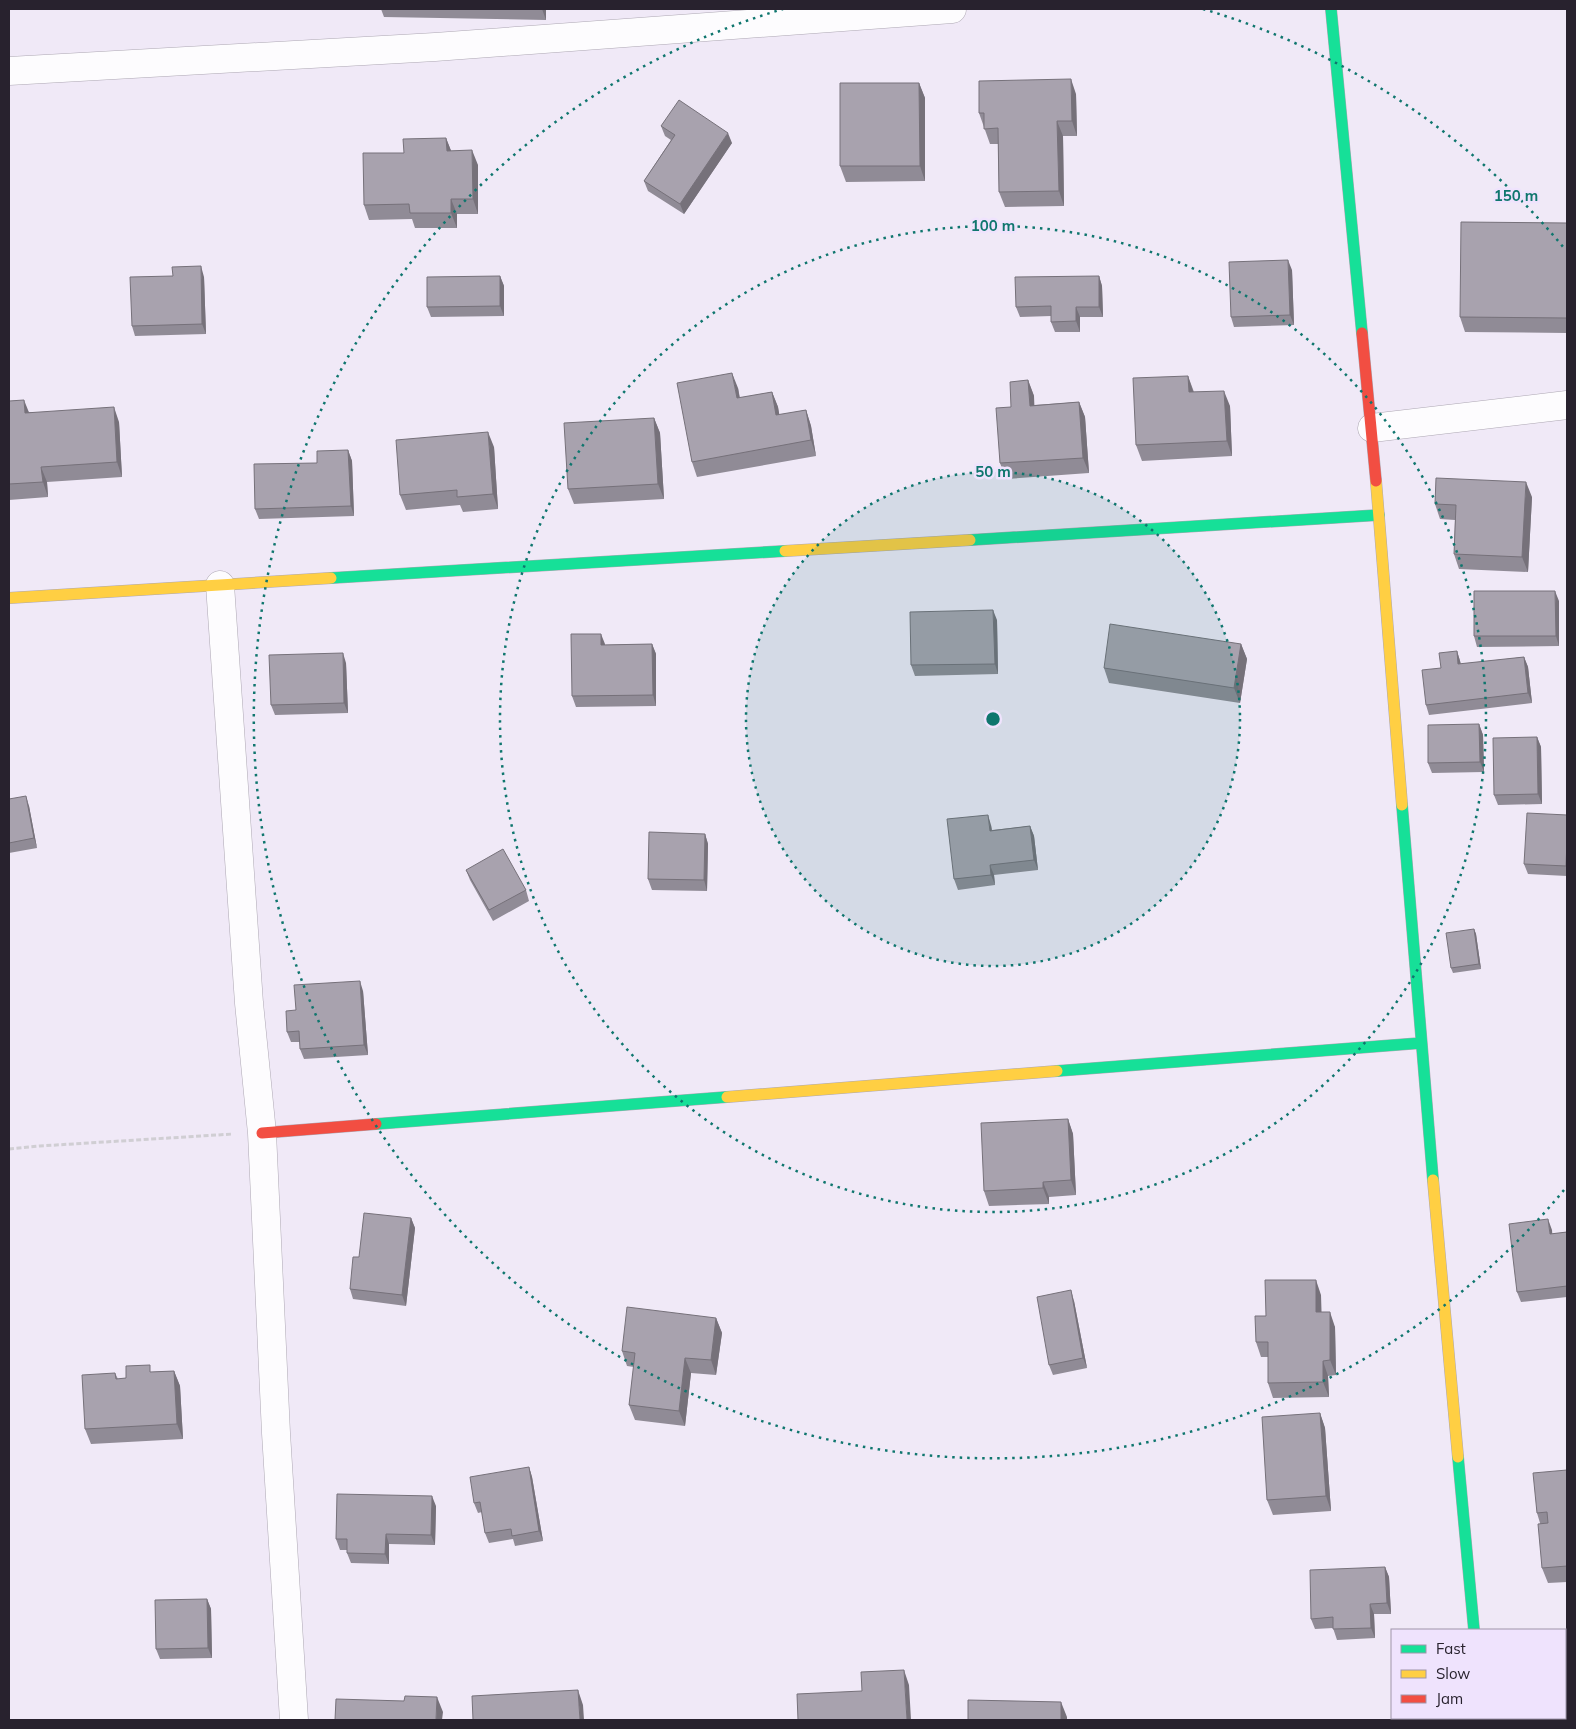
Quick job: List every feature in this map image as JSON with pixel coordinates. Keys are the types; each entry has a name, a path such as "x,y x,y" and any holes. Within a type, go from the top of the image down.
{"street":[{"path":"9,71 435,47 952,9"},
{"path":"1331,9 1380,515 1421,1043 1474,1629"},
{"path":"1372,428 1567,405"},
{"path":"9,598 1380,515"},
{"path":"220,585 249,1003 262,1132 276,1433 294,1720"},
{"path":"262,1132 1421,1043"}],"path":[{"path":"9,1149 262,1132"}],"building":[{"path":"1071,79 1072,121 1057,121 1059,191 999,192 998,128 984,129 984,113 979,113 979,81"},
{"path":"840,83 919,83 920,166 840,166"},
{"path":"679,100 728,133 680,204 644,181 675,135 661,126"},
{"path":"446,138 447,151 472,150 473,199 451,199 451,213 410,213 409,204 364,205 363,153 404,153 403,139"},
{"path":"1461,222 1567,223 1567,318 1460,317"},
{"path":"1288,260 1290,315 1231,317 1229,262"},
{"path":"201,266 202,324 132,326 130,277 173,276 172,267"},
{"path":"500,276 500,306 427,307 427,277"},
{"path":"1099,276 1099,307 1076,307 1076,321 1051,322 1051,306 1016,307 1015,277"},
{"path":"732,373 737,398 772,392 776,415 806,410 811,440 692,462 677,383"},
{"path":"1188,376 1189,392 1224,391 1227,441 1136,445 1133,378"},
{"path":"1028,380 1030,406 1079,402 1083,458 1000,463 996,408 1011,407 1010,382"},
{"path":"24,400 25,413 114,407 117,462 41,467 43,482 9,484 9,401"},
{"path":"654,418 658,484 568,489 564,423"},
{"path":"488,432 493,494 457,497 457,490 400,495 396,440"},
{"path":"348,450 351,506 255,509 254,464 317,463 317,451"},
{"path":"1436,478 1526,482 1522,557 1454,554 1456,505 1435,504"},
{"path":"1474,591 1555,591 1556,636 1474,636"},
{"path":"993,610 995,664 911,665 910,612"},
{"path":"1110,624 1241,644 1234,688 1104,668"},
{"path":"571,634 601,634 601,645 652,644 653,695 572,696"},
{"path":"1457,651 1458,664 1524,657 1528,693 1426,705 1422,670 1441,668 1439,653"},
{"path":"343,653 344,703 271,705 269,655"},
{"path":"1479,724 1480,762 1428,763 1428,725"},
{"path":"1537,737 1538,794 1494,795 1493,738"},
{"path":"26,796 34,838 9,843 9,799"},
{"path":"1527,813 1567,815 1566,866 1524,864"},
{"path":"988,815 990,831 1030,826 1034,860 990,865 991,875 954,879 947,819"},
{"path":"649,832 705,834 704,880 648,879"},
{"path":"503,849 526,890 489,910 466,870"},
{"path":"1474,929 1479,964 1451,968 1446,933"},
{"path":"360,981 364,1045 300,1049 299,1031 287,1032 286,1011 296,1010 294,985"},
{"path":"1068,1119 1071,1180 1043,1182 1043,1188 984,1191 981,1123"},
{"path":"364,1213 411,1218 402,1295 350,1289 353,1257 359,1257"},
{"path":"1548,1219 1550,1234 1567,1232 1567,1286 1517,1292 1509,1224"},
{"path":"1265,1280 1316,1280 1316,1312 1330,1312 1330,1360 1323,1361 1323,1382 1268,1383 1268,1342 1256,1342 1255,1316 1266,1316"},
{"path":"1071,1290 1083,1358 1049,1365 1037,1297"},
{"path":"627,1307 716,1318 711,1360 685,1358 679,1411 629,1405 635,1353 622,1351"},
{"path":"150,1365 150,1372 174,1371 177,1424 85,1429 82,1375 115,1373 116,1379 126,1378 126,1366"},
{"path":"1320,1413 1326,1496 1267,1500 1262,1417"},
{"path":"529,1467 539,1531 512,1536 511,1529 485,1533 480,1502 474,1503 470,1477"},
{"path":"1567,1470 1567,1566 1542,1568 1538,1524 1548,1523 1547,1512 1537,1513 1533,1473"},
{"path":"337,1494 432,1496 431,1535 386,1534 385,1554 347,1553 347,1539 336,1539"},
{"path":"1385,1567 1387,1603 1370,1604 1371,1628 1333,1629 1333,1617 1311,1619 1310,1570"},
{"path":"207,1599 208,1648 156,1649 155,1600"},
{"path":"904,1670 907,1720 798,1720 797,1694 862,1691 861,1672"},
{"path":"578,1690 580,1720 473,1720 472,1696"},
{"path":"405,1696 437,1697 436,1720 335,1720 336,1699 404,1701"},
{"path":"1567,1697 1567,1720 1527,1720 1566,1719"},
{"path":"968,1700 1061,1702 1061,1720 968,1720"}],"traffic: fast":[{"path":"1331,9 1362,333"},
{"path":"970,540 1379,515"},
{"path":"331,578 785,551"},
{"path":"1402,805 1433,1180"},
{"path":"1057,1071 1421,1043"},
{"path":"376,1124 727,1097"},
{"path":"1458,1457 1474,1629"}],"traffic: slow":[{"path":"1376,481 1402,805"},
{"path":"785,551 970,540"},
{"path":"9,598 331,578"},
{"path":"727,1097 1057,1071"},
{"path":"1433,1180 1458,1457"}],"traffic: jam":[{"path":"1362,333 1376,481"},
{"path":"262,1133 376,1124"}]}
